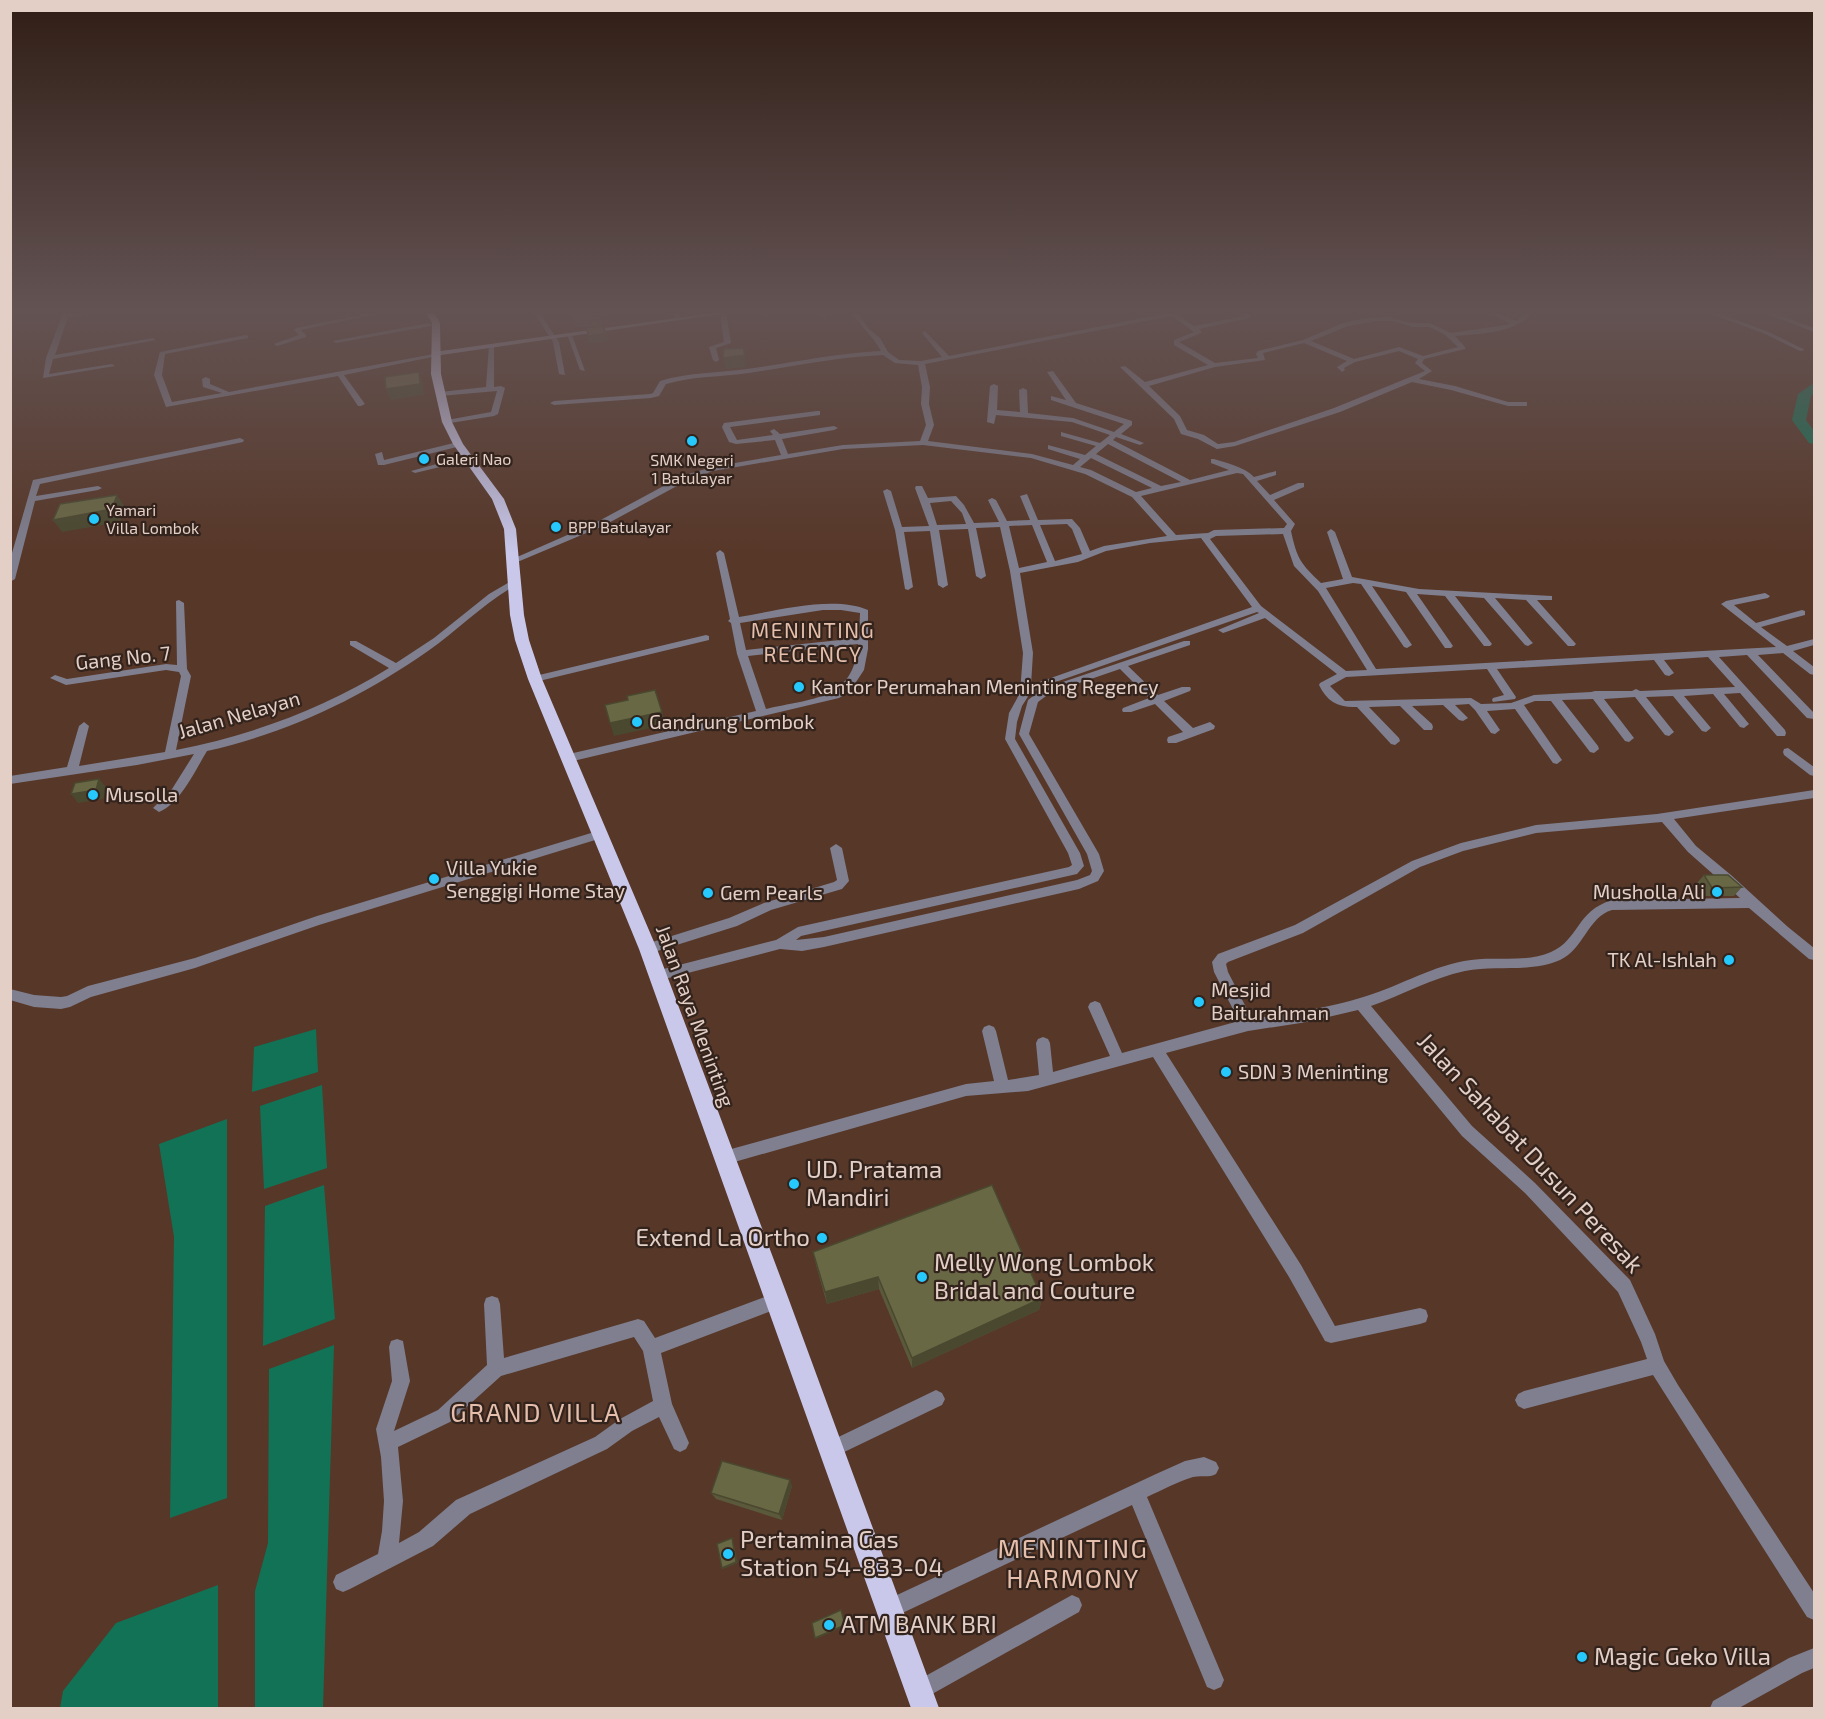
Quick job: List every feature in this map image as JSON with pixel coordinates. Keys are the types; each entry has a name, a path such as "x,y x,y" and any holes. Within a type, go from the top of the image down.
{"highway":[{"name":"Jalan Raya Meninting","path":"440,394 447,422 462,451 485,480 506,515 510,529 513,583 522,640 535,680 648,949 778,1300 922,1700"}],"street":[{"path":"165,393 169,405 226,393"},
{"path":"353,393 361,404"},
{"path":"440,394 446,393"},
{"path":"447,422 494,414 501,393"},
{"path":"554,403 651,396 656,393"},
{"path":"923,443 930,425 924,404 925,393"},
{"path":"991,422 994,393"},
{"path":"1023,393 1024,415"},
{"path":"1066,393 1073,404"},
{"path":"1152,393 1177,418 1184,432 1220,447 1236,444 1337,410 1378,393"},
{"path":"1469,393 1508,404 1524,404"},
{"path":"1057,418 1053,396 1129,423 1074,468"},
{"path":"993,412 1073,420 1140,443"},
{"path":"817,413 727,425 726,427 732,440 736,442 834,428"},
{"path":"767,420 778,437 785,455"},
{"path":"1064,434 1102,443 1188,482"},
{"path":"10,579 36,482 240,440"},
{"path":"512,561 600,524 695,474 723,466 785,455 860,446 923,443 1004,451 1101,477 1135,495 1174,538"},
{"path":"1051,447 1087,456 1160,489"},
{"path":"379,454 381,463 384,464 462,451"},
{"path":"415,471 462,451"},
{"path":"1214,461 1245,472 1291,525 1287,531 1298,566 1319,586 1340,615 1372,670"},
{"path":"1192,471 1208,477"},
{"path":"1135,495 1237,471"},
{"path":"1252,480 1273,473"},
{"path":"1268,499 1301,486"},
{"path":"32,499 98,488"},
{"path":"919,488 934,528 943,585"},
{"path":"887,491 899,530 908,587"},
{"path":"1024,496 1052,564"},
{"path":"925,501 953,498 960,503 971,525 981,576"},
{"path":"992,500 1004,524 1015,571 1028,653 1025,692"},
{"path":"899,530 1069,521 1076,528 1087,556"},
{"path":"1015,571 1087,556 1116,547 1174,538 1287,531"},
{"path":"1331,532 1348,580"},
{"path":"1207,535 1207,540 1262,611 1344,674"},
{"path":"720,553 733,621 762,713"},
{"path":"1319,586 1348,580 1410,591 1549,598"},
{"name":"Jalan Nelayan","path":"10,780 203,748 285,724 355,692 438,639 491,595 513,583"},
{"path":"1365,583 1407,645"},
{"path":"1410,591 1448,646"},
{"path":"1448,594 1487,644"},
{"path":"1487,595 1528,643"},
{"path":"1765,596 1726,604 1815,672"},
{"path":"1529,597 1571,644"},
{"path":"179,603 182,669"},
{"path":"569,759 835,696 847,690 862,665 865,612 861,608 852,606 788,612 733,621"},
{"path":"657,976 780,944 798,932 1073,871 1078,866 1074,852 1010,740 1020,697 1025,692 1262,611"},
{"path":"1754,626 1802,613"},
{"path":"780,944 802,946 813,944 1079,884 1094,878 1098,871 1093,854 1045,776 1024,734 1033,700 1037,695 1082,674 1122,666 1189,637"},
{"path":"535,680 706,638"},
{"path":"742,654 862,641"},
{"path":"1743,690 1595,694 1528,699 1518,705 1480,704 1468,700 1361,705 1343,704 1325,689 1326,683 1344,674 1372,670 1785,650 1815,642"},
{"path":"353,643 395,667"},
{"path":"1750,652 1811,716"},
{"path":"1711,654 1781,733"},
{"path":"1657,658 1669,673"},
{"path":"1122,666 1191,733"},
{"path":"1480,704 1511,698 1490,666"},
{"name":"Gang No. 7","path":"55,678 66,682 166,667 182,669 186,676 171,754"},
{"path":"1127,710 1186,688"},
{"path":"1715,690 1744,723"},
{"path":"1636,692 1669,732"},
{"path":"1675,692 1706,728"},
{"path":"1595,694 1629,738"},
{"path":"1554,697 1594,749"},
{"path":"1445,701 1463,718"},
{"path":"1402,703 1428,727"},
{"path":"1480,704 1495,730"},
{"path":"1361,705 1395,741"},
{"path":"1518,705 1557,760"},
{"path":"72,770 84,726"},
{"path":"1172,740 1210,726"},
{"path":"159,808 173,796 203,748"},
{"path":"1788,752 1815,772"},
{"path":"1032,779 1045,776"},
{"path":"1248,1025 1221,972 1219,962 1229,953 1299,929 1395,874 1461,847 1536,829 1624,823 1815,794"},
{"path":"1659,817 1670,822 1692,849 1727,878 1783,932 1815,955"},
{"path":"10,994 34,1001 61,1003 70,1001 88,992 195,963 316,921 601,834"},
{"path":"648,949 733,922 768,906 837,886 843,881 836,848"},
{"path":"954,897 960,911"},
{"path":"724,1158 966,1090 1047,1080 1248,1025 1307,1016 1361,1004 1464,966 1554,958 1568,950 1599,910 1608,905 1752,903"},
{"path":"810,930 813,944"},
{"name":"Jalan Sahabat Dusun Peresak","path":"1361,1004 1467,1131 1530,1188 1624,1286 1649,1340 1657,1365 1684,1412 1815,1610"},
{"path":"1095,1007 1119,1060"},
{"path":"989,1030 1002,1086"},
{"path":"1043,1043 1047,1080"},
{"path":"1157,1051 1295,1271 1331,1335 1420,1316"},
{"path":"651,1348 778,1300"},
{"path":"492,1305 496,1370"},
{"path":"388,1442 444,1416 496,1370 638,1327 651,1348 663,1405 680,1443"},
{"path":"386,1560 391,1543 393,1488 385,1429 400,1381 397,1347"},
{"path":"1524,1400 1657,1365"},
{"path":"832,1449 936,1399"},
{"path":"342,1582 426,1539 463,1507 601,1443 626,1425 663,1405"},
{"path":"889,1609 1187,1470 1202,1465 1210,1468"},
{"path":"1136,1493 1214,1680"},
{"path":"922,1700 1072,1605"},
{"path":"1720,1708 1796,1665 1815,1658"}],"shaded area":[{"path":"316,1029 318,1072 252,1092 254,1047"},
{"path":"322,1085 327,1168 264,1189 260,1106"},
{"path":"227,1119 227,1498 170,1518 174,1237 159,1144"},
{"path":"324,1185 335,1319 263,1346 265,1206"},
{"path":"334,1345 323,1708 255,1708 255,1591 268,1543 269,1369"},
{"path":"218,1585 218,1708 60,1708 63,1691 116,1623"}],"building":[{"path":"117,495 112,509 53,520 60,504"},
{"path":"655,690 662,712 610,723 605,705 628,700 627,696"},
{"path":"99,779 96,790 71,794 75,783"},
{"path":"1704,875 1728,875 1742,887 1712,888"},
{"name":"Melly Wong Lombok Bridal and Couture","path":"992,1185 1042,1298 912,1358 878,1277 825,1292 813,1252"},
{"name":"Pertamina Gas Station 54-833-04","path":"722,1461 790,1480 779,1514 711,1493"},
{"name":"Pertamina Gas Station 54-833-04","path":"732,1538 736,1562 722,1568 717,1544"},
{"name":"ATM BANK BRI","path":"841,1610 845,1625 815,1638 812,1623"}],"waterway":[{"path":"1806,393 1799,420 1814,440"}],"place":[{"name":"SMK Negeri 1 Batulayar","path":"692,441"},
{"name":"Galeri Nao","path":"424,459"},
{"name":"Yamari Villa Lombok","path":"94,519"},
{"name":"BPP Batulayar","path":"556,527"},
{"name":"Kantor Perumahan Meninting Regency","path":"799,687"},
{"name":"Gandrung Lombok","path":"637,722"},
{"name":"Musolla","path":"93,795"},
{"name":"Villa Yukie Senggigi Home Stay","path":"434,879"},
{"name":"Musholla Ali","path":"1717,892"},
{"name":"Gem Pearls","path":"708,893"},
{"name":"TK Al-Ishlah","path":"1729,960"},
{"name":"Mesjid Baiturahman","path":"1199,1002"},
{"name":"SDN 3 Meninting","path":"1226,1072"},
{"name":"UD. Pratama Mandiri","path":"794,1184"},
{"name":"Extend La Ortho","path":"822,1238"},
{"name":"Melly Wong Lombok Bridal and Couture","path":"922,1277"},
{"name":"Pertamina Gas Station 54-833-04","path":"728,1554"},
{"name":"ATM BANK BRI","path":"829,1625"},
{"name":"Magic Geko Villa","path":"1582,1657"}],"district":[{"name":"MENINTING REGENCY","path":"813,643"},
{"name":"GRAND VILLA","path":"536,1413"},
{"name":"MENINTING HARMONY","path":"1073,1564"}]}
